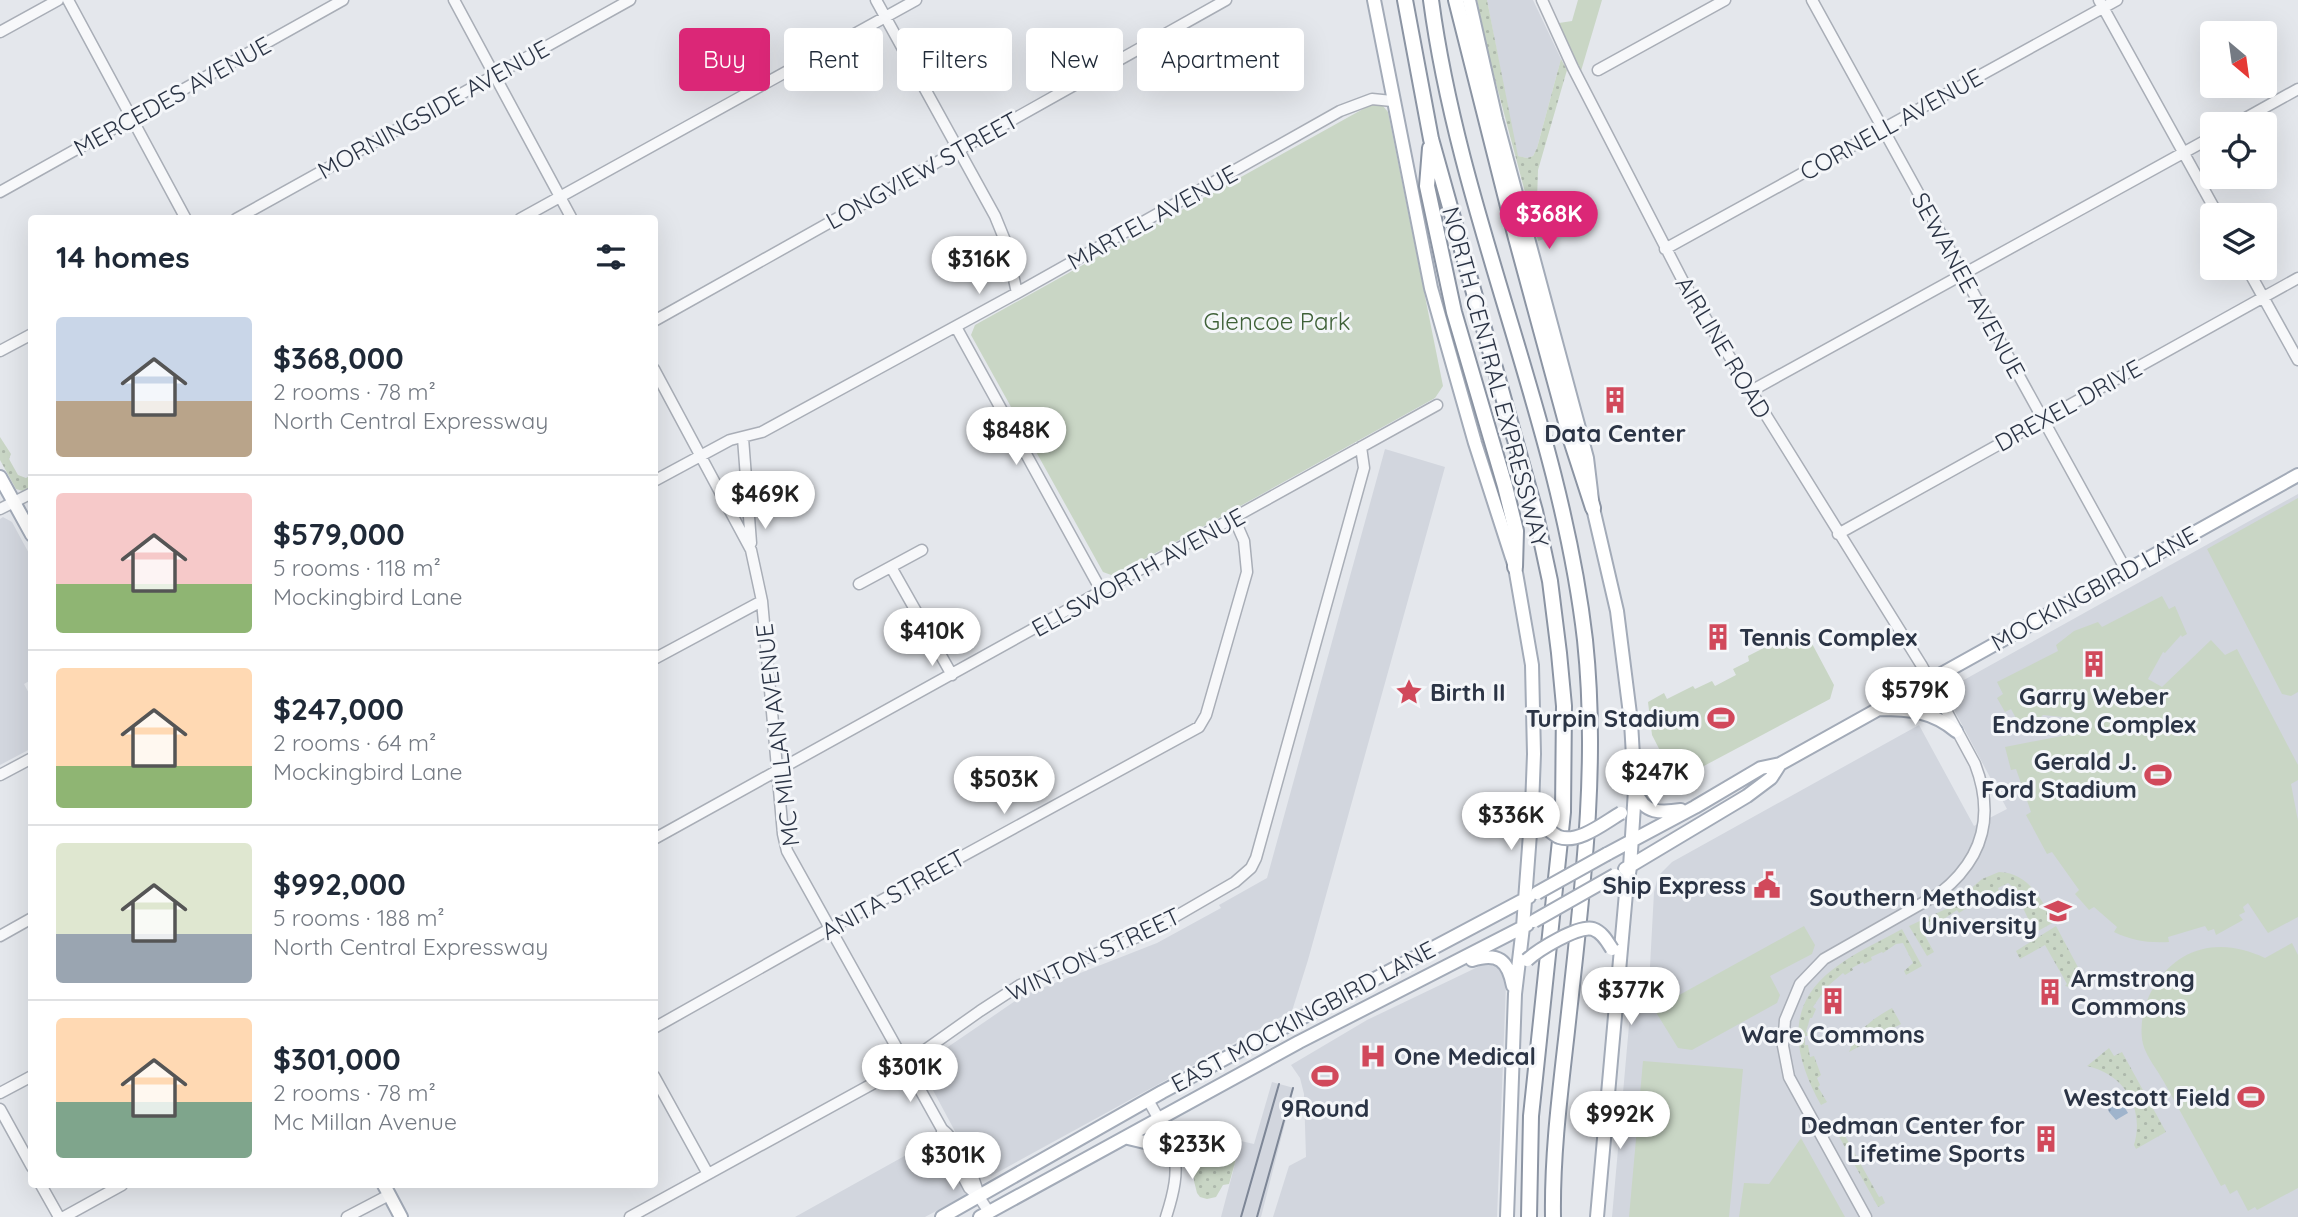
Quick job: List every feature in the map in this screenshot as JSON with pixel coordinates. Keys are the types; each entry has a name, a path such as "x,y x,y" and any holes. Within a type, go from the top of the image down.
{"highway":[{"name":"NORTH CENTRAL EXPRESSWAY","path":"1405,0 1431,139 1535,512 1550,581 1564,706 1563,812 1531,1115 1529,1217"},
{"name":"NORTH CENTRAL EXPRESSWAY","path":"1431,0 1454,122 1564,519 1584,639 1590,719 1589,816 1559,1103 1553,1217"},
{"path":"1456,0 1563,411 1593,508"},
{"path":"1431,139 1427,186 1454,312 1516,531 1515,567"}],"main road":[{"name":"NORTH CENTRAL EXPRESSWAY","path":"1374,0 1431,288 1475,443 1515,567 1532,665 1534,754 1524,900 1528,924 1523,965 1515,994 1507,1217"},
{"path":"1469,0 1496,119 1575,405 1587,458 1593,508 1619,623 1631,722 1635,790 1630,867 1597,1217"},
{"name":"MOCKINGBIRD LANE","path":"1631,841 1760,768 1780,764 2298,475"},
{"path":"0,477 28,528"},
{"path":"1878,709 1929,713 1956,731"},
{"name":"MOCKINGBIRD LANE","path":"1630,867 1748,796 1771,778 1780,764"},
{"path":"1635,790 1640,802 1655,812 1695,807"},
{"path":"1532,807 1545,827 1558,837 1570,838 1580,836 1621,813 1635,790"},
{"name":"EAST MOCKINGBIRD LANE","path":"942,1217 1227,1056 1631,841"},
{"name":"EAST MOCKINGBIRD LANE","path":"984,1215 1630,867"},
{"path":"1523,965 1536,952 1580,929 1588,928 1597,930 1612,949 1621,969"},
{"path":"1445,968 1479,958 1496,957 1507,967 1515,994"},
{"path":"1357,987 1368,1006"},
{"path":"1227,1056 1238,1076"},
{"path":"1128,1138 1157,1145 1175,1155"},
{"path":"1077,1142 1087,1159"},
{"path":"386,1190 401,1217"}],"street":[{"path":"0,32 58,0"},
{"path":"68,0 184,215"},
{"name":"MERCEDES AVENUE","path":"0,192 343,0"},
{"path":"454,0 570,215"},
{"name":"MORNINGSIDE AVENUE","path":"243,215 630,0"},
{"path":"876,0 1002,230 1017,293"},
{"path":"527,215 916,0"},
{"name":"LONGVIEW STREET","path":"658,319 1226,0"},
{"name":"AIRLINE ROAD","path":"1542,0 1573,68 1665,249 1929,680 1975,764 1984,795 1984,824 1971,859 1955,881 1940,893 1836,951 1817,965 1800,984 1785,1020 1783,1046 1789,1077 1866,1217"},
{"path":"1598,69 1725,0"},
{"name":"SEWANEE AVENUE","path":"1812,0 2126,570"},
{"name":"CORNELL AVENUE","path":"1665,249 1883,129 2101,4 2117,0"},
{"path":"2101,4 2211,203"},
{"path":"2257,112 2298,89"},
{"name":"MARTEL AVENUE","path":"658,479 730,440 762,432 956,327 1340,111 1373,99 1392,101"},
{"path":"1751,391 2200,143"},
{"name":"DREXEL DRIVE","path":"1838,534 2298,278"},
{"path":"2254,280 2298,360"},
{"path":"956,327 1102,592"},
{"path":"0,351 28,336"},
{"name":"MC MILLAN AVENUE","path":"658,376 751,550 762,601 783,835 787,851 942,1129 942,1137 969,1188 979,1197 984,1215"},
{"name":"ELLSWORTH AVENUE","path":"658,837 1437,405"},
{"path":"743,438 751,550"},
{"name":"WINTON STREET","path":"630,1217 894,1072 1020,985 1147,933 1235,883 1251,868 1260,845 1364,468 1361,447"},
{"path":"0,509 28,495"},
{"name":"ANITA STREET","path":"658,1026 1199,727 1206,715 1247,572 1244,541 1234,519"},
{"path":"859,584 922,550"},
{"path":"891,567 952,675"},
{"path":"658,657 762,601"},
{"path":"0,775 28,760"},
{"path":"0,936 28,920"},
{"path":"0,1093 28,1078"},
{"path":"658,1083 708,1174"},
{"path":"1148,1100 1160,1120 1175,1155 1178,1170 1166,1217"},
{"path":"0,1109 3,1122 28,1161"},
{"path":"43,1188 62,1217 116,1188"},
{"path":"347,1217 386,1190"}],"shaded area":[{"path":"1487,0 1533,0 1561,59 1537,148 1533,156 1527,158 1517,156"},
{"path":"1385,449 1445,467 1292,1011 991,1176 983,1174 972,1163 920,1066 1024,995 1157,943 1221,908 1219,905 1267,878"},
{"name":"Southern Methodist University","path":"2298,494 2298,1217 1612,1217 1630,1014 1648,1004 1654,892 1658,876 1672,862 1919,725 1974,826 2007,809 1944,691"},
{"path":"3,517 12,522 28,551 28,682 24,684 28,691 28,750 0,765 0,519"},
{"path":"1484,964 1500,968 1506,983 1497,1217 1273,1217 1289,1166 1306,1157 1304,1094 1300,1078 1291,1065 1367,1020"},
{"path":"1272,1082 1294,1088 1261,1217 1221,1217 1241,1141 1254,1144"},
{"path":"935,1139 966,1195 925,1217 795,1217"}],"green space":[{"path":"1477,0 1487,0 1518,156 1533,156 1561,59 1567,70 1538,170 1537,201 1546,224 1551,223 1556,235 1538,241 1488,53"},
{"path":"1578,0 1602,0 1581,71 1559,23 1572,21"},
{"name":"Glencoe Park","path":"1372,104 1383,106 1388,112 1443,386 1435,398 1114,576 1103,572 971,335 975,325"},
{"path":"0,437 11,454 9,459 18,475 28,477 28,488 23,491 16,489 0,460"},
{"path":"2298,498 2298,692 2291,696 2282,694 2207,549"},
{"name":"Gerald J. Ford Stadium","path":"2162,596 2169,609 2175,606 2187,634 2182,637 2181,635 2165,653 2163,652 2148,679 2162,687 2211,640 2225,655 2237,649 2298,765 2298,780 2291,784 2298,821 2298,917 2268,933 2248,903 2243,907 2245,912 2239,915 2243,920 2216,935 2214,929 2208,931 2205,926 2168,937 2169,942 2154,942 2114,932 2117,927 2094,907 2089,910 2075,894 2079,890 2052,852 2047,854 2026,815 2031,812 2016,769 2011,770 2005,747 2072,734 2071,718 2043,715 2017,720 2011,709 2005,712 1997,698 2003,694 1997,682 2058,651 2056,645 2074,631 2098,622 2102,627"},
{"name":"Turpin Stadium","path":"1795,632 1798,637 1809,638 1834,685 1830,699 1685,776 1671,772 1652,735 1648,702 1664,693 1667,699 1693,686 1695,689 1712,681 1715,686 1736,675 1733,669 1749,661 1748,656"},
{"path":"1999,872 2009,873 2026,882 2039,896 2054,922 2038,931 2033,929 2013,887 2008,883 1998,888 1999,891 1990,893 1959,913 1957,910 1935,925 1934,923 1925,928 1924,934 1934,952 1927,956 1909,926 1948,908 1982,879"},
{"path":"1804,926 1815,945 1812,954 1770,976 1780,995 1777,1003 1692,1050 1678,1048 1654,1009"},
{"path":"2056,926 2080,971 2073,988 2065,986 2067,984 2045,945 2020,959 2016,951"},
{"path":"1902,929 1922,966 1906,975 1904,971 1913,963 1903,943 1896,944 1871,957 1872,960 1852,968 1853,970 1845,975 1843,973 1828,986 1829,989 1813,1007 1816,1009 1810,1018 1806,1032 1809,1036 1805,1036 1805,1045 1808,1045 1810,1057 1814,1056 1821,1075 1817,1078 1820,1085 1818,1087 1827,1102 1821,1105 1800,1052 1800,1017 1806,1001 1816,985 1840,964"},
{"path":"2292,943 2298,955 2298,1188 2257,1210 2255,1207 2248,1211 2237,1190 2230,1194 2225,1184 2221,1186 2149,1058 2143,1044 2142,1020 2156,984 2173,964 2183,957 2203,949 2224,947 2244,950 2265,958"},
{"path":"1892,1008 1901,1024 1849,1052 1866,1026"},
{"path":"2109,1048 2114,1056 2122,1052 2166,1132 2136,1149 2136,1118 2129,1095 2112,1077 2087,1066"},
{"path":"1643,1061 1743,1069 1729,1217 1629,1217"},
{"path":"1844,1127 1844,1134 1885,1203 1878,1207 1836,1131"},
{"path":"1224,1136 1241,1141 1229,1184 1223,1185 1216,1197 1200,1197 1194,1181 1195,1156"},
{"path":"1801,1138 1845,1217 1739,1217 1744,1183 1769,1184"}],"water":[{"path":"2115,1091 2128,1113 2116,1120 2109,1112 2104,1097"}],"tram line":[{"path":"1241,1217 1279,1084"},
{"path":"1257,1217 1293,1088"}],"place":[{"name":"Data Center","path":"1615,400"},
{"name":"Tennis Complex","path":"1718,637"},
{"name":"Garry Weber Endzone Complex","path":"2094,664"},
{"name":"Birth II","path":"1409,692"},
{"name":"Turpin Stadium","path":"1721,718"},
{"name":"Gerald J. Ford Stadium","path":"2158,775"},
{"name":"Ship Express","path":"1767,885"},
{"name":"Southern Methodist University","path":"2058,911"},
{"name":"Armstrong Commons","path":"2050,992"},
{"name":"Ware Commons","path":"1833,1001"},
{"name":"One Medical","path":"1373,1056"},
{"name":"9Round","path":"1325,1076"},
{"name":"Westcott Field","path":"2251,1097"},
{"name":"Dedman Center for Lifetime Sports","path":"2046,1139"}]}
